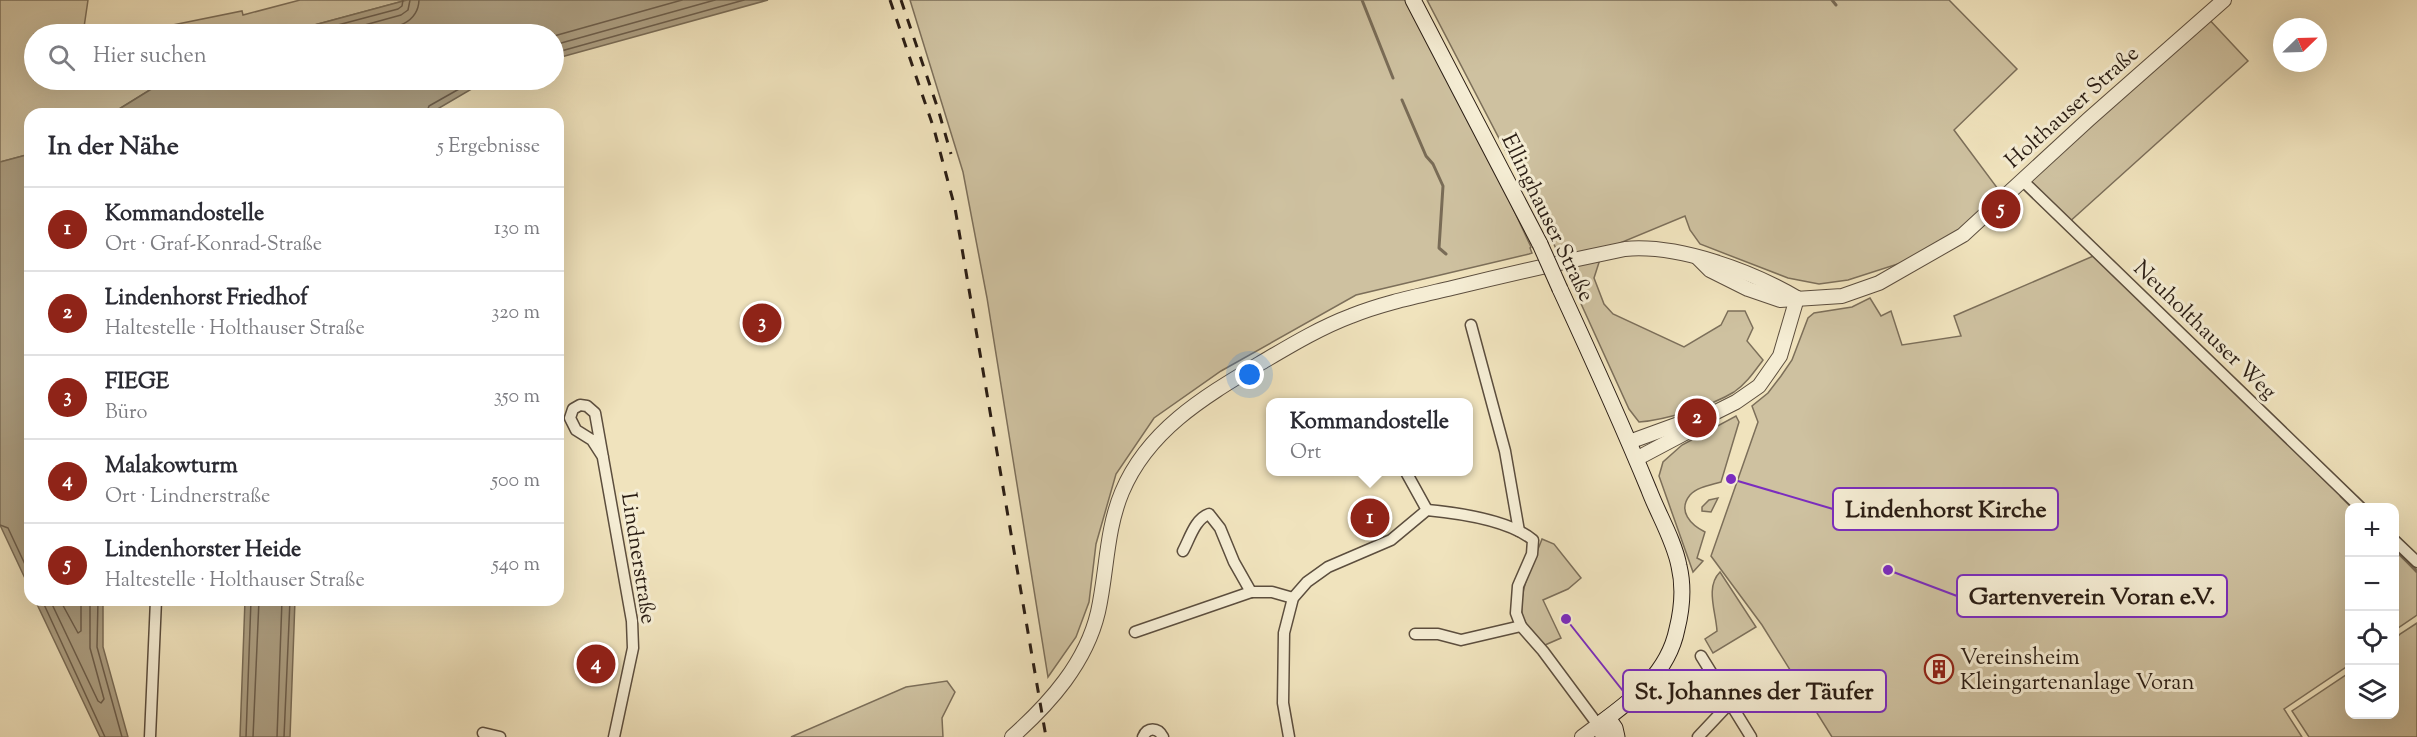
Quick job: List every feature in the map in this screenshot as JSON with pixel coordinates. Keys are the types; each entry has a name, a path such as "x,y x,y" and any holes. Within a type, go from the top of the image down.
{"main road":[{"name":"Ellinghauser Straße","path":"1413,0 1540,244 1636,459"},
{"path":"1603,727 1653,679 1669,653 1677,630 1681,603 1682,587 1679,564 1636,459"},
{"path":"1603,727 1615,728 1617,737"}],"street":[{"name":"Holthauser Straße","path":"1012,737 1054,696 1072,671 1088,641 1098,612 1114,516 1122,492 1136,465 1156,438 1179,415 1283,350 1351,316 1403,300 1625,249 1644,247 1698,258 1710,270 1770,298 1780,300 1850,294 1911,267 1963,235 2224,0"},
{"name":"Neuholthauser Weg","path":"2022,180 2357,503"},
{"path":"1636,459 1698,426 1704,418 1754,390 1780,356 1797,298"},
{"path":"1471,325 1505,451 1519,531"},
{"name":"Lindnerstraße","path":"603,457 592,440 576,430 570,418 573,409 580,405 592,408 603,457 632,621 633,648 614,737"},
{"path":"1629,442 1695,418 1704,418"},
{"path":"1409,476 1427,510"},
{"path":"1289,737 1283,703 1284,633 1293,598 1307,582 1328,567 1391,540 1427,510 1474,517 1519,531 1533,540 1532,554 1518,586 1516,613 1521,626 1603,727 1582,737"},
{"path":"1183,551 1197,524 1203,516 1209,514 1220,528 1234,562 1251,592"},
{"path":"2399,545 2417,562"},
{"path":"1135,632 1251,592 1272,592 1293,598"},
{"path":"150,737 156,606"},
{"path":"1415,634 1437,634 1461,640 1521,626"},
{"path":"1701,656 1751,737"},
{"path":"1698,737 1730,703"},
{"path":"1143,737 1147,731 1153,729 1163,737"},
{"path":"483,733 500,737"}],"shaded area":[{"path":"0,0 88,0 84,24 24,24 24,90 150,90 121,108 24,108 24,156 0,162"},
{"path":"300,0 407,0 318,24 178,24 242,11 243,15"},
{"path":"910,0 1406,0 1490,159 1531,247 1532,253 1529,254 1356,295 1221,371 1154,418 1116,474 1096,544 1089,602 1076,637 1048,677 987,298 963,172"},
{"path":"1427,0 1949,0 2017,69 1954,130 2004,197 1935,252 1848,280 1819,284 1788,278 1700,244 1690,230 1685,216 1603,250 1594,278 1604,304 1613,314 1684,347 1721,325 1728,311 1745,311 1753,328 1747,341 1763,360 1750,378 1734,392 1724,397 1675,415 1639,422 1629,409 1552,240"},
{"path":"2206,16 2248,61 2067,224 2022,180"},
{"path":"2098,254 2352,503 2345,503 2345,668 2284,709 2302,737 1832,737 1762,625 1711,556 1758,422 1752,406 1768,393 1792,360 1808,318 1814,313 1852,307 1870,298 1881,316 1891,311 1902,345 1961,336 1954,316"},
{"path":"1736,416 1739,422 1721,482 1696,490 1686,501 1687,517 1705,532 1697,558 1703,561 1693,572 1659,476 1663,462 1682,445"},
{"path":"1718,498 1711,512 1702,511 1702,507 1709,500"},
{"path":"1542,539 1554,544 1581,578 1568,589 1543,600 1561,638 1545,645 1526,624 1521,605 1526,582"},
{"path":"2399,554 2417,573 2417,615 2399,627"},
{"path":"1720,572 1756,627 1713,653 1705,639 1717,631 1712,592"},
{"path":"2417,623 2417,737 2309,737 2292,711 2345,676 2345,719 2399,719 2400,634"},
{"path":"947,681 955,692 942,718 943,737 791,737 906,687"}],"water":[{"path":"407,0 768,0 564,56 564,24 318,24"},
{"path":"150,90 470,90 439,108 121,108"},
{"path":"24,156 24,576 0,525 0,162"},
{"path":"38,606 103,606 103,647 128,737 100,737"},
{"path":"245,606 295,606 290,737 240,737"}],"waterway":[{"path":"1362,0 1393,78"},
{"path":"1832,0 1836,5"},
{"path":"1402,100 1426,156 1433,164 1443,186 1439,248 1446,254"},
{"path":"2341,496 2348,503"},
{"path":"2399,554 2417,571"}],"railway":[{"path":"890,0 934,129 955,208 1046,737"},
{"path":"901,0 951,154"}],"place":[{"name":"Lindenhorster Heide","path":"2001,209"},
{"name":"FIEGE","path":"762,323"},
{"name":"Lindenhorst Friedhof","path":"1697,418"},
{"name":"Lindenhorst Kirche","path":"1731,479"},
{"name":"Kommandostelle","path":"1370,518"},
{"name":"Gartenverein Voran e.V.","path":"1888,570"},
{"name":"St. Johannes der Täufer","path":"1566,619"},
{"name":"Malakowturm","path":"596,664"},
{"name":"Vereinsheim Kleingartenanlage Voran","path":"1939,669"}]}
